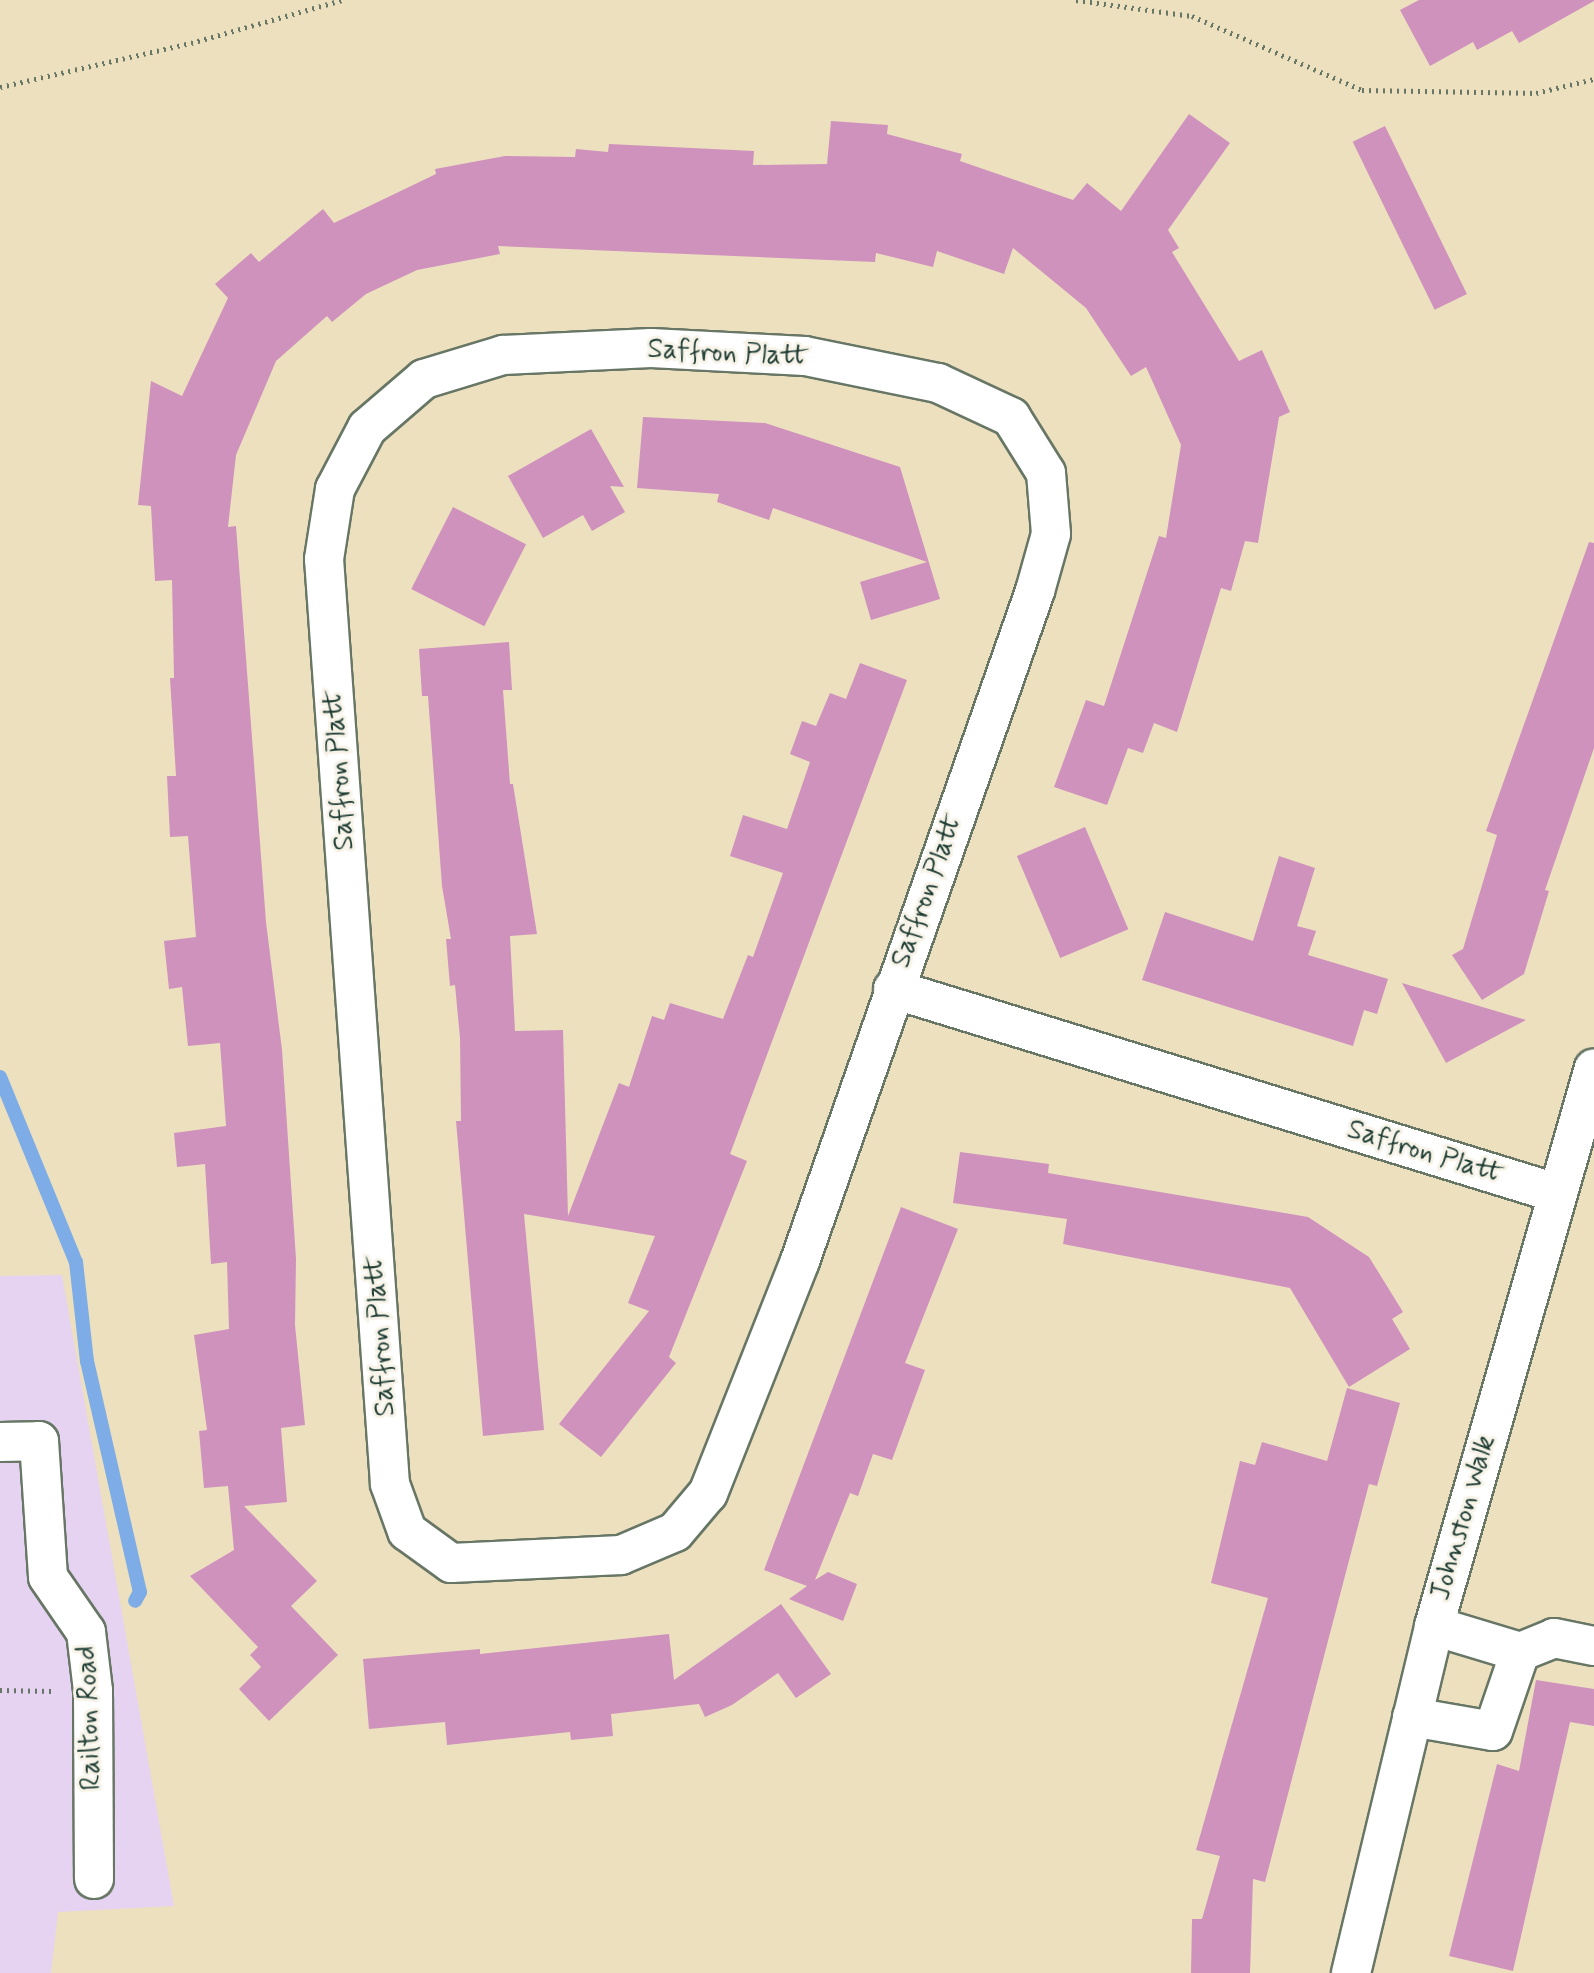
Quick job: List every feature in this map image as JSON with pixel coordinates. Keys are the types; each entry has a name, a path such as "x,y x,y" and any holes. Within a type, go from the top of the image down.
{"street":[{"name":"Saffron Platt","path":"651,348 804,356 938,383 1011,416 1046,473 1051,534 1035,591 893,989 800,1261 708,1493 676,1532 621,1555 451,1563 407,1531 390,1484 324,559 335,489 367,428 424,379 503,355 651,348"},
{"name":"Saffron Platt","path":"893,989 1556,1193"},
{"name":"Johnston Walk","path":"1351,1973 1434,1626 1594,1068"},
{"name":"Railton Road","path":"0,1442 39,1441 48,1577 86,1632 93,1691 94,1879"},
{"path":"1434,1626 1520,1652 1554,1638 1594,1646"},
{"path":"1412,1717 1493,1731 1520,1652"}],"path":[{"path":"0,87 191,43 342,0"},
{"path":"1076,0 1192,16 1362,90 1536,93 1594,79"},
{"path":"0,1690 93,1691"}],"shaded area":[{"path":"62,1275 174,1906 58,1912 51,1973 0,1973 0,1276"}],"building":[{"path":"1419,0 1594,1 1519,43 1512,31 1477,50 1473,42 1430,66 1400,10"},
{"path":"1189,114 1230,143 1168,230 1179,248 1172,252 1239,361 1262,350 1290,412 1279,417 1258,543 1245,541 1231,591 1221,588 1177,732 1154,723 1143,753 1128,748 1107,805 1054,787 1086,700 1104,706 1159,536 1166,538 1181,445 1146,367 1131,376 1086,308 1013,248 1004,274 937,251 933,267 876,253 875,262 498,246 500,254 417,270 366,294 332,322 327,316 276,361 236,455 228,527 236,526 266,922 282,1050 296,1259 295,1325 305,1425 281,1428 287,1502 244,1506 317,1581 291,1606 338,1655 269,1721 239,1689 261,1667 250,1655 258,1647 190,1576 234,1550 228,1486 204,1488 199,1431 207,1430 194,1335 229,1329 227,1262 211,1264 205,1164 177,1167 174,1133 226,1126 220,1043 188,1046 182,987 169,989 164,941 196,937 188,836 170,837 167,776 176,776 170,678 174,678 172,580 155,581 151,506 138,505 151,381 182,396 228,298 215,284 251,253 259,262 323,209 334,223 436,174 435,169 505,156 575,157 576,149 608,152 609,144 754,151 753,165 827,164 831,121 888,125 887,134 962,154 960,161 1073,200 1087,183 1121,211"},
{"path":"1385,126 1467,294 1435,310 1353,142"},
{"path":"643,417 765,423 900,467 940,599 871,620 860,582 927,562 773,508 769,520 717,502 719,494 637,488"},
{"path":"591,429 624,487 610,486 625,512 592,531 583,515 543,538 508,476"},
{"path":"453,507 526,544 484,626 411,589"},
{"path":"1589,542 1594,543 1594,748 1545,890 1549,891 1524,974 1482,1000 1452,955 1463,949 1497,835 1486,831"},
{"path":"509,642 512,690 503,690 510,784 513,784 537,934 510,936 515,1031 563,1030 568,1216 619,1083 629,1087 652,1016 664,1020 670,1003 723,1019 748,955 753,957 783,873 730,856 743,815 787,829 810,762 790,754 802,721 816,726 830,693 846,699 860,663 907,680 730,1154 747,1161 669,1357 676,1363 601,1457 559,1424 649,1311 628,1303 655,1236 524,1214 544,1430 483,1436 456,1121 461,1121 460,1038 455,985 450,986 446,939 451,939 442,886 428,696 422,696 419,649"},
{"path":"1085,827 1128,929 1060,958 1017,856"},
{"path":"1279,856 1315,868 1297,926 1316,931 1308,955 1388,979 1377,1014 1364,1010 1353,1046 1142,980 1165,912 1253,941"},
{"path":"1402,983 1526,1020 1446,1063"},
{"path":"960,1152 1049,1164 1048,1173 1308,1217 1369,1257 1403,1312 1392,1319 1410,1349 1349,1387 1290,1288 1063,1244 1067,1219 953,1203"},
{"path":"901,1207 958,1229 905,1363 925,1370 892,1460 873,1454 858,1496 850,1493 815,1580 828,1572 857,1584 843,1621 789,1599 807,1586 764,1570"},
{"path":"1347,1388 1400,1403 1377,1486 1369,1484 1265,1882 1253,1879 1250,1973 1191,1973 1192,1919 1202,1919 1220,1856 1196,1850 1268,1598 1211,1583 1240,1461 1255,1465 1262,1442 1327,1461"},
{"path":"781,1604 831,1674 796,1698 778,1673 732,1705 705,1717 699,1704 611,1714 613,1736 571,1740 570,1732 447,1745 445,1722 369,1729 363,1659 480,1649 480,1654 669,1634 674,1680"},
{"path":"1536,1680 1594,1689 1594,1726 1570,1722 1513,1971 1449,1956 1497,1764 1519,1771"}],"waterway":[{"path":"0,1077 76,1262 87,1361 140,1592 135,1601"}]}
